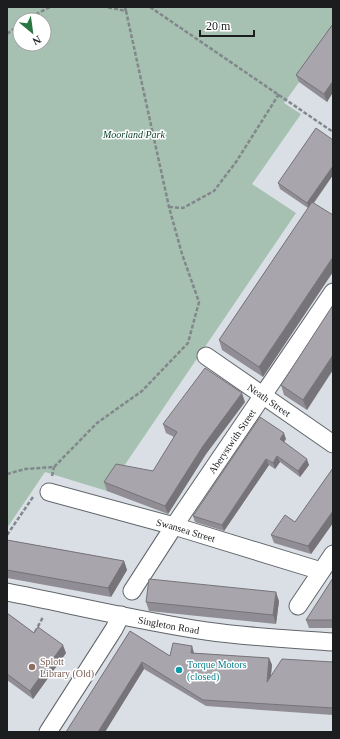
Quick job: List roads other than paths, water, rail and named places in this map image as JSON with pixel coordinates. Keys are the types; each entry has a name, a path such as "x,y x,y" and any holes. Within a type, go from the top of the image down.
{"street":[{"name":"Aberystwith Street","path":"132,591 174,526 333,292"},
{"name":"Neath Street","path":"206,356 333,444"},
{"name":"Swansea Street","path":"46,484 174,526 321,571"},
{"path":"298,606 333,554"},
{"name":"Singleton Road","path":"7,592 208,631 333,642"},
{"path":"48,732 114,629 121,615"}],"place":[{"name":"Splott Library (Old)","path":"32,667"},
{"name":"Torque Motors (closed)","path":"179,670"}],"park label":[{"name":"Moorland Park","path":"134,134"}]}
